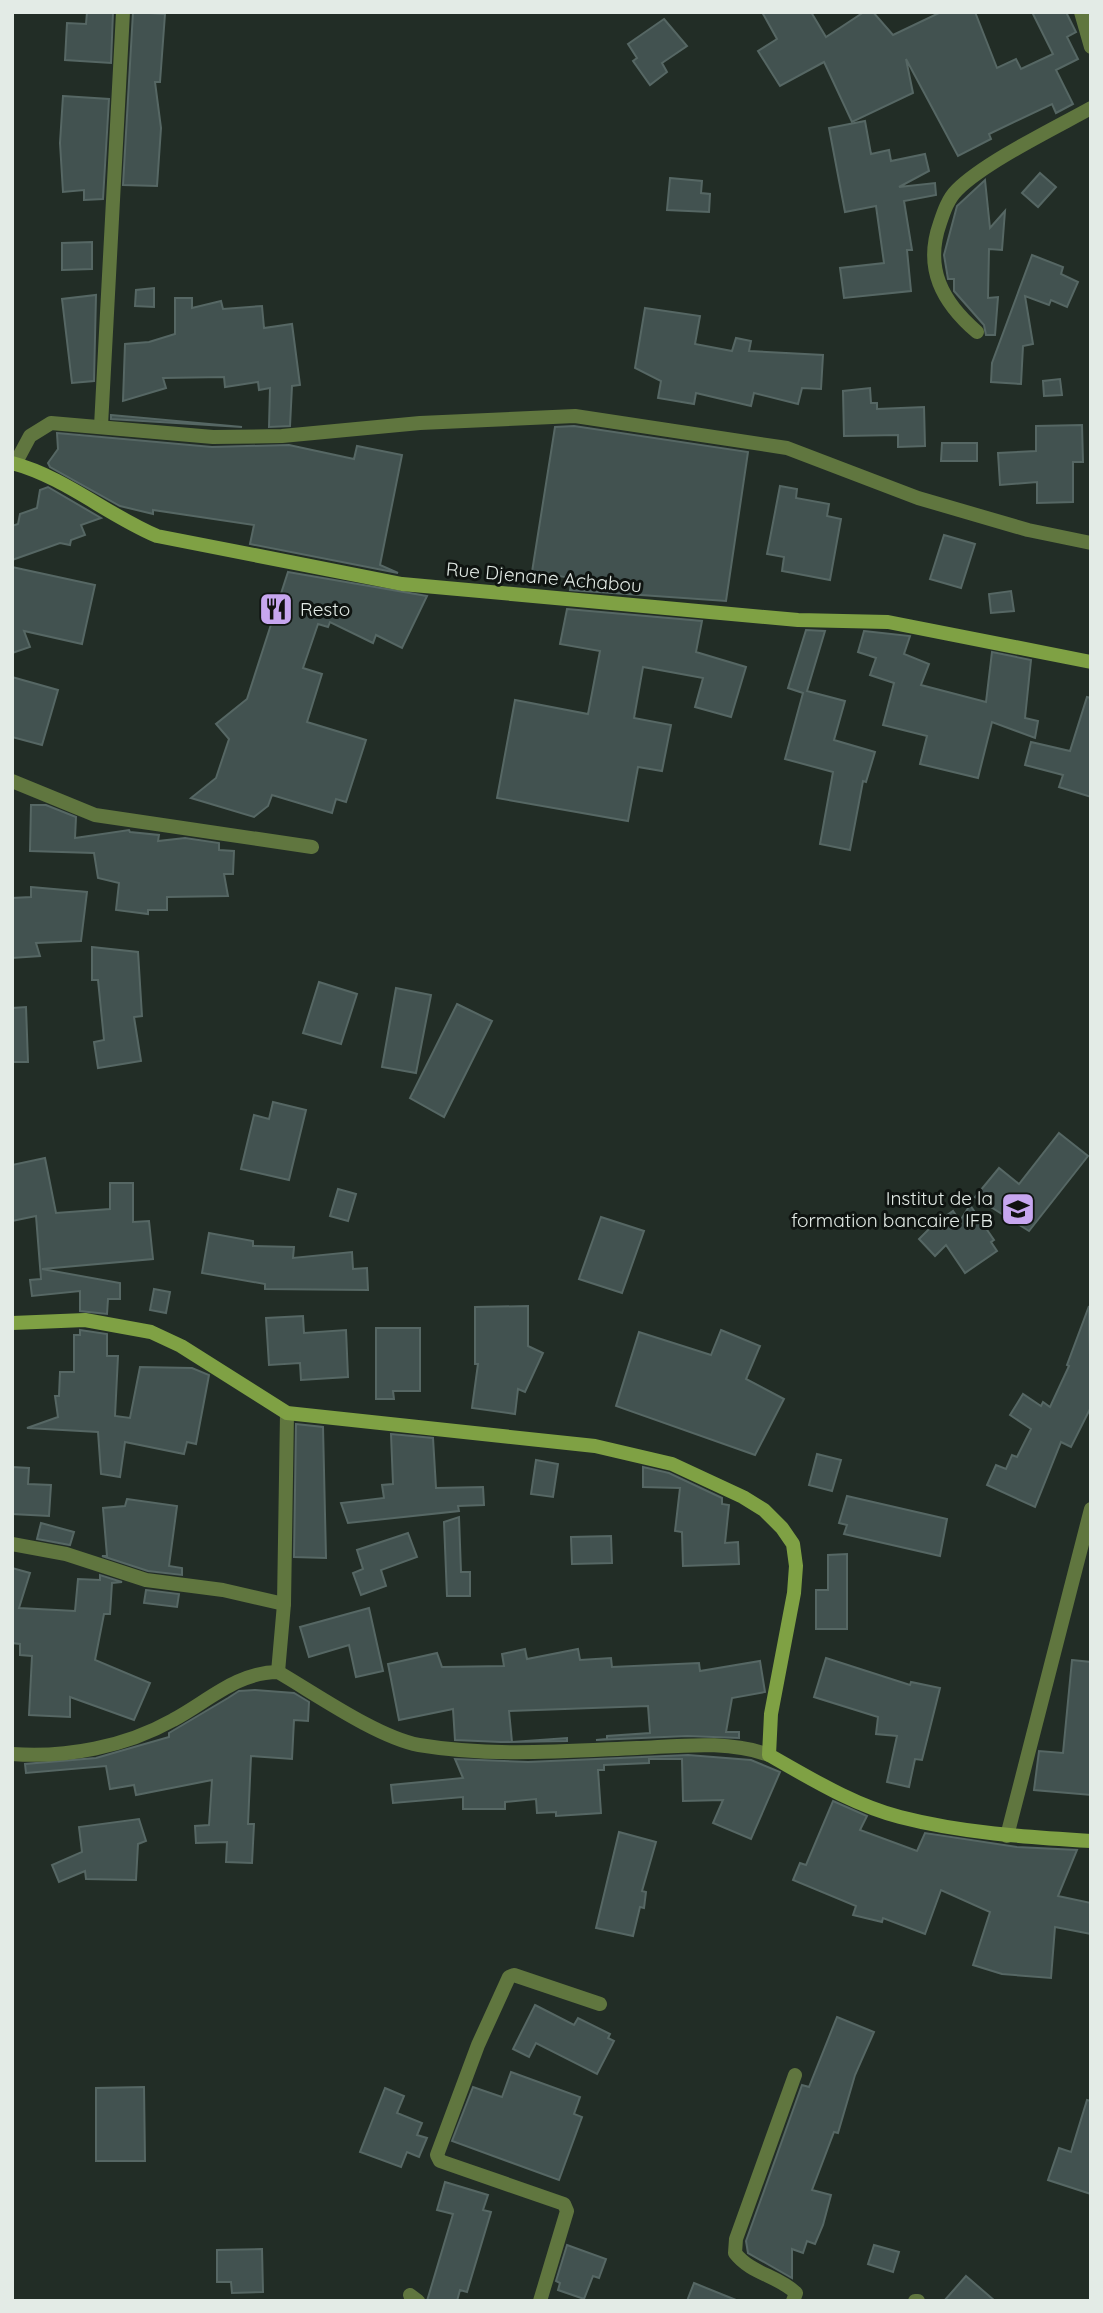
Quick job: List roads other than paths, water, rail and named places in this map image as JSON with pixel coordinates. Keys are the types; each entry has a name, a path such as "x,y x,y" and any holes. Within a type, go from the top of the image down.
{"street":[{"path":"101,426 123,12"},
{"path":"1081,12 1091,47"},
{"path":"976,332 948,304 937,283 933,252 946,207 957,190 980,173 1091,108"},
{"path":"14,464 30,436 42,427 61,423 213,437 282,436 420,423 575,416 788,448 918,498 1028,530 1091,543"},
{"name":"Rue Djenane Achabou","path":"14,464 57,480 128,524 157,537 402,584 798,620 888,622 1091,662"},
{"path":"12,781 95,815 312,847"},
{"path":"12,1323 85,1320 151,1332 181,1346 287,1413 595,1446 672,1464 723,1486 764,1510 793,1544 796,1566 794,1592 771,1714 769,1755"},
{"path":"278,1672 284,1604 287,1413"},
{"path":"1007,1836 1091,1509"},
{"path":"12,1544 66,1554 146,1580 223,1590 284,1604"},
{"path":"12,1754 63,1754 120,1742 172,1721 228,1685 264,1672 278,1672 390,1735 418,1745 497,1751 698,1745 749,1748 769,1755 819,1783 898,1816 1007,1836 1091,1841"},
{"path":"540,2301 567,2211 564,2204 439,2161 437,2155 478,2045 509,1977 514,1975 600,2004"},
{"path":"793,2301 796,2293 786,2283 744,2266 735,2253 736,2239 795,2075"}],"place":[{"name":"Resto","path":"276,609"},
{"name":"Institut de la formation bancaire IFB","path":"1018,1209"}]}
